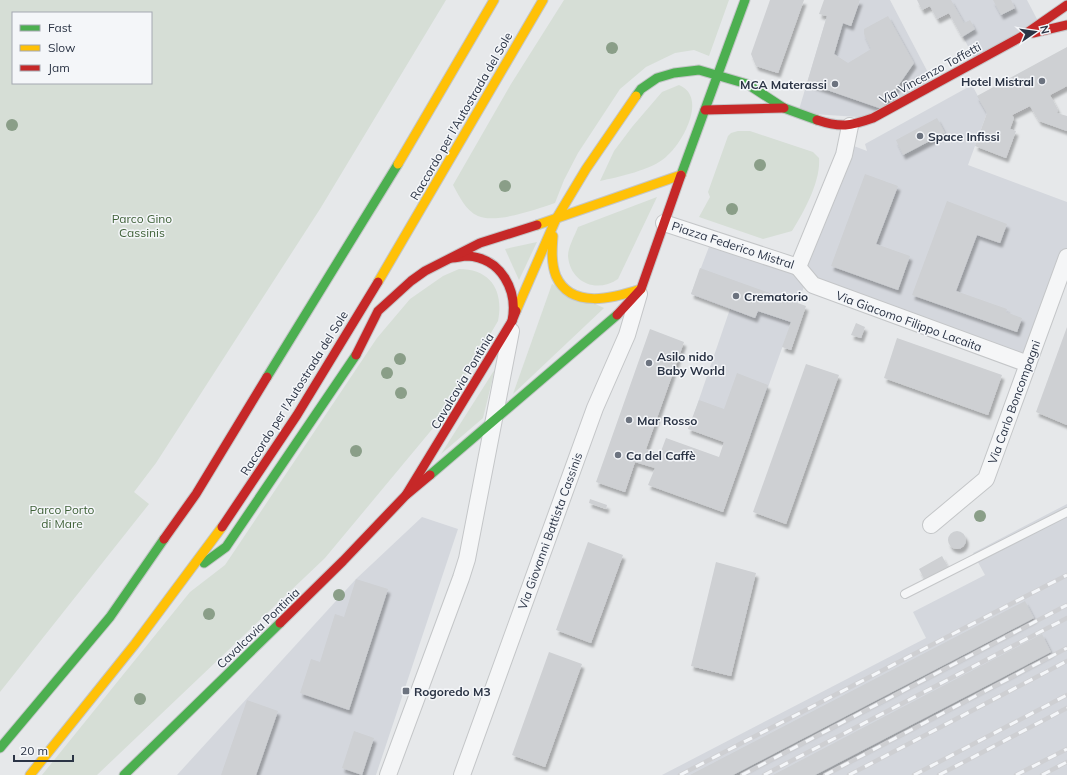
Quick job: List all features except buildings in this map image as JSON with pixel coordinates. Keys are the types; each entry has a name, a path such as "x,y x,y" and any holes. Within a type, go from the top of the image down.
{"main road":[{"path":"0,748 110,617 196,494 327,277 378,199 494,0"},
{"name":"Raccordo per l'Autostrada del Sole","path":"30,775 109,678 181,584 252,482 320,378 543,0"},
{"name":"Via Giovanni Battista Cassinis","path":"493,422 608,325 640,289 745,0"},
{"name":"Via Vincenzo Toffetti","path":"850,126 873,118 1021,36 1067,5"},
{"name":"Via Vincenzo Toffetti","path":"1021,36 1067,25"},
{"path":"512,321 556,219 586,169 641,89 657,78 674,73 699,70 718,74 747,84 784,108 834,126 850,126"},
{"path":"705,110 784,108"},
{"path":"181,584 192,571 220,553 232,540 356,353 378,311 411,281 425,271 480,243 556,219 682,175"},
{"path":"556,219 552,247 554,273 566,291 581,297 597,299 624,296 640,289"},
{"path":"447,259 467,256 481,259 493,265 506,281 514,302 512,321"},
{"name":"Cavalcavia Pontinia","path":"406,495 512,321"},
{"name":"Cavalcavia Pontinia","path":"124,775 343,561 406,495 493,422"}],"street":[{"name":"Piazza Federico Mistral","path":"664,223 798,267 844,155 850,126"},
{"name":"Via Carlo Boncompagni","path":"931,525 986,478 1067,257"},
{"name":"Via Giacomo Filippo Lacaita","path":"798,267 813,285 1028,364"},
{"name":"Via Giovanni Battista Cassinis","path":"462,775 594,408 627,335 640,289"},
{"path":"390,772 461,578 470,545 512,321"}],"lane":[{"path":"905,594 1067,512"}],"shaded area":[{"path":"860,0 890,0 934,84 873,118 798,113 827,16 851,26"},
{"path":"943,0 1027,0 1039,23 976,61"},
{"path":"972,85 987,113 968,165 1067,202 1067,257 1028,364 807,278 751,435 694,414 730,309 691,294 712,239 798,267 846,143 867,151 865,144"},
{"path":"1067,504 1067,775 662,775 926,638 913,612 985,575 973,553"},
{"path":"422,517 458,529 376,775 177,775 356,579"}],"green space":[{"name":"Parco Gino Cassinis","path":"0,0 446,0 320,209 156,463 134,492 149,504 0,692"},
{"path":"564,0 729,0 709,56 694,50 675,53 646,67 620,89 578,153 564,180 555,203 506,217 486,218 478,216 466,207 453,185 511,84"},
{"path":"679,85 687,91 692,99 692,109 690,120 685,131 673,150 660,162 652,166 600,181 614,151 632,127 662,92"},
{"path":"738,131 750,131 813,152 819,158 819,167 811,196 792,231 763,239 699,217 710,197 708,192 728,136 731,133"},
{"path":"657,197 618,279 610,283 593,285 579,279 570,265 568,256 570,245 578,227"},
{"path":"537,242 519,280 505,249"},
{"path":"459,269 479,273 493,284 497,291 499,300 498,321 439,421 325,558 97,775 42,775 190,592 225,565 377,338 410,299 443,276"},
{"path":"552,284 604,308 513,394"},
{"path":"495,369 483,418 441,454"}],"railway":[{"path":"680,775 1067,575"},
{"path":"742,775 1067,605"},
{"path":"764,775 1067,618"},
{"path":"825,775 1067,648"},
{"path":"849,775 1067,661"},
{"path":"914,775 1067,695"},
{"path":"939,775 1067,708"},
{"path":"1016,775 1067,749"},
{"path":"1042,775 1067,762"}],"traffic: fast":[{"path":"681,175 745,0"},
{"path":"636,96 641,89 657,78 674,73 699,70 747,84 784,108 817,120"},
{"path":"267,377 398,164"},
{"path":"430,475 617,315"},
{"path":"204,563 226,547 356,355"},
{"path":"0,748 110,617 164,539"},
{"path":"124,775 280,623"}],"traffic: slow":[{"path":"398,164 494,0"},
{"path":"378,282 543,0"},
{"path":"516,311 556,219 586,169 636,96"},
{"path":"537,225 681,175"},
{"path":"553,236 552,256 554,271 563,287 572,294 594,299 618,296 641,289"},
{"path":"30,775 135,644 222,527"}],"traffic: jam":[{"path":"817,120 845,125 858,123 873,118 1021,37 1067,5"},
{"path":"1033,33 1067,25"},
{"path":"705,110 784,108"},
{"path":"617,315 641,289 681,175"},
{"path":"356,355 378,311 411,281 425,271 480,243 537,225"},
{"path":"452,258 467,256 479,258 490,263 498,270 505,278 510,288 513,310 512,321"},
{"path":"222,527 297,415 378,282"},
{"path":"406,495 512,321 516,311"},
{"path":"164,539 196,494 267,377"},
{"path":"280,623 343,561 406,495 430,475"}],"place":[{"name":"Hotel Mistral","path":"1042,81"},
{"name":"MCA Materassi","path":"835,84"},
{"name":"Space Infissi","path":"920,136"},
{"name":"Crematorio","path":"736,296"},
{"name":"Asilo nido Baby World","path":"649,363"},
{"name":"Mar Rosso","path":"629,420"},
{"name":"Ca del Caffè","path":"618,455"},
{"name":"Rogoredo M3","path":"406,691"}],"park label":[{"name":"Parco Porto di Mare","path":"62,516"}]}
